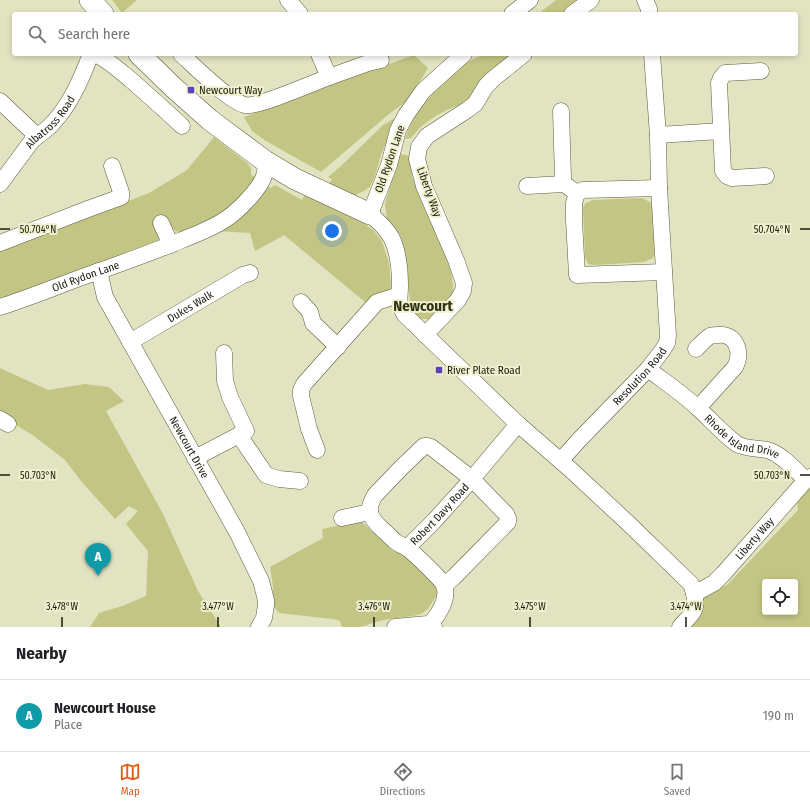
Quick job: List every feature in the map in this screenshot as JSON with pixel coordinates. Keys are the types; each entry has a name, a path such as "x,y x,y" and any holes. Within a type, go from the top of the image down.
{"street":[{"path":"90,0 101,12"},
{"path":"288,0 298,12"},
{"path":"515,12 530,0"},
{"path":"575,12 590,0"},
{"path":"645,0 649,12"},
{"name":"Albatross Road","path":"0,184 31,142 52,124 65,109 73,96 90,56"},
{"path":"98,56 113,65 182,126"},
{"path":"141,56 210,120 265,161 295,179 370,214 383,225 391,237 398,259 400,286 399,295 400,308 402,312 518,424 561,460 691,584 695,602 694,612 680,627"},
{"path":"182,56 240,104 249,106 264,102 368,63 381,60"},
{"path":"320,56 329,77"},
{"name":"Old Rydon Lane","path":"370,214 389,165 398,130 406,115 423,91 462,56"},
{"name":"Liberty Way","path":"426,335 458,300 463,291 464,283 424,186 417,158 419,147 427,136 475,104 486,86 522,56"},
{"name":"Resolution Road","path":"561,460 648,369 667,343 668,336 659,188 658,135 652,56"},
{"path":"761,71 725,73 721,78 719,83 721,131 724,171 727,176 732,178 766,176"},
{"path":"0,101 37,136"},
{"path":"561,111 564,184"},
{"path":"658,135 721,131"},
{"name":"Old Rydon Lane","path":"0,307 23,300 178,242 227,219 244,204 262,182 266,167 265,161"},
{"path":"0,243 121,197 121,192 112,166"},
{"path":"527,186 564,184 577,194"},
{"path":"659,188 583,190 577,194 574,203 577,275 664,272"},
{"path":"161,223 178,242"},
{"name":"Newcourt Drive","path":"99,271 106,297 236,532 261,581 266,605 264,618 259,627"},
{"name":"Dukes Walk","path":"130,342 243,275 250,273"},
{"path":"317,450 307,422 301,396 304,384 377,302 399,295"},
{"path":"301,302 310,312 313,323 338,347"},
{"name":"Rhode Island Drive","path":"696,349 710,336 719,334 727,335 734,341 739,353 738,362 735,367 698,408"},
{"path":"195,458 246,431 230,397 225,381 224,353"},
{"name":"Rhode Island Drive","path":"648,369 698,408 738,444 743,447 761,449 776,453 808,478"},
{"name":"Robert Davy Road","path":"407,548 472,480 518,424"},
{"path":"239,436 266,475 280,479 300,481"},
{"name":"Robert Davy Road","path":"424,446 431,446 472,480 506,514 508,522 444,586 414,554 407,548 397,543 372,518 370,512 372,501 375,495 424,446"},
{"name":"Liberty Way","path":"694,594 714,583 723,574 808,478"},
{"path":"342,518 370,512"},
{"path":"395,627 433,624 445,599 444,586"}],"green space":[{"path":"112,0 137,0 123,12 121,12"},
{"path":"556,0 581,0 567,12 541,12"},
{"path":"411,56 415,56 428,68 410,99 389,114 321,172 266,141 252,131 244,117"},
{"path":"481,56 513,56 465,104 453,107 437,115 421,127 411,138 405,139 417,114 433,93 465,63"},
{"path":"397,117 381,155 370,187 355,195 329,185 332,179 328,177 383,125"},
{"path":"214,137 247,163 251,168 251,175 257,177 230,211 180,234 172,228 162,232 157,244 0,301 0,247 149,193 187,170"},
{"path":"399,154 411,156 412,177 446,256 451,272 453,294 429,319 422,319 416,316 410,300 404,249 400,235 387,220 385,204"},
{"path":"266,185 271,188 275,185 302,200 305,194 361,221 373,230 382,241 389,263 391,287 388,293 365,302 284,235 255,251 250,233 215,231"},
{"path":"642,198 650,202 653,208 655,251 653,258 644,262 594,265 588,264 585,257 583,207 586,203 593,200"},
{"path":"0,368 48,390 85,384 109,387 124,401 106,411 163,514 198,591 221,627 90,627 99,613 122,606 146,596 148,551 126,524 138,511 129,506 115,519 81,481 65,460 34,436 0,415"},
{"path":"810,486 810,627 688,627 703,599 710,591 727,585 798,510 797,502"},
{"path":"361,521 393,551 399,547 420,571 437,586 438,593 428,609 421,614 383,620 360,627 342,627 340,621 332,619 279,613 272,605 273,587 270,567 323,538 322,529"}],"place":[{"name":"Newcourt Way","path":"191,90"},
{"name":"River Plate Road","path":"439,370"},
{"name":"Newcourt House","path":"98,576"}],"district":[{"name":"Newcourt","path":"423,306"}]}
